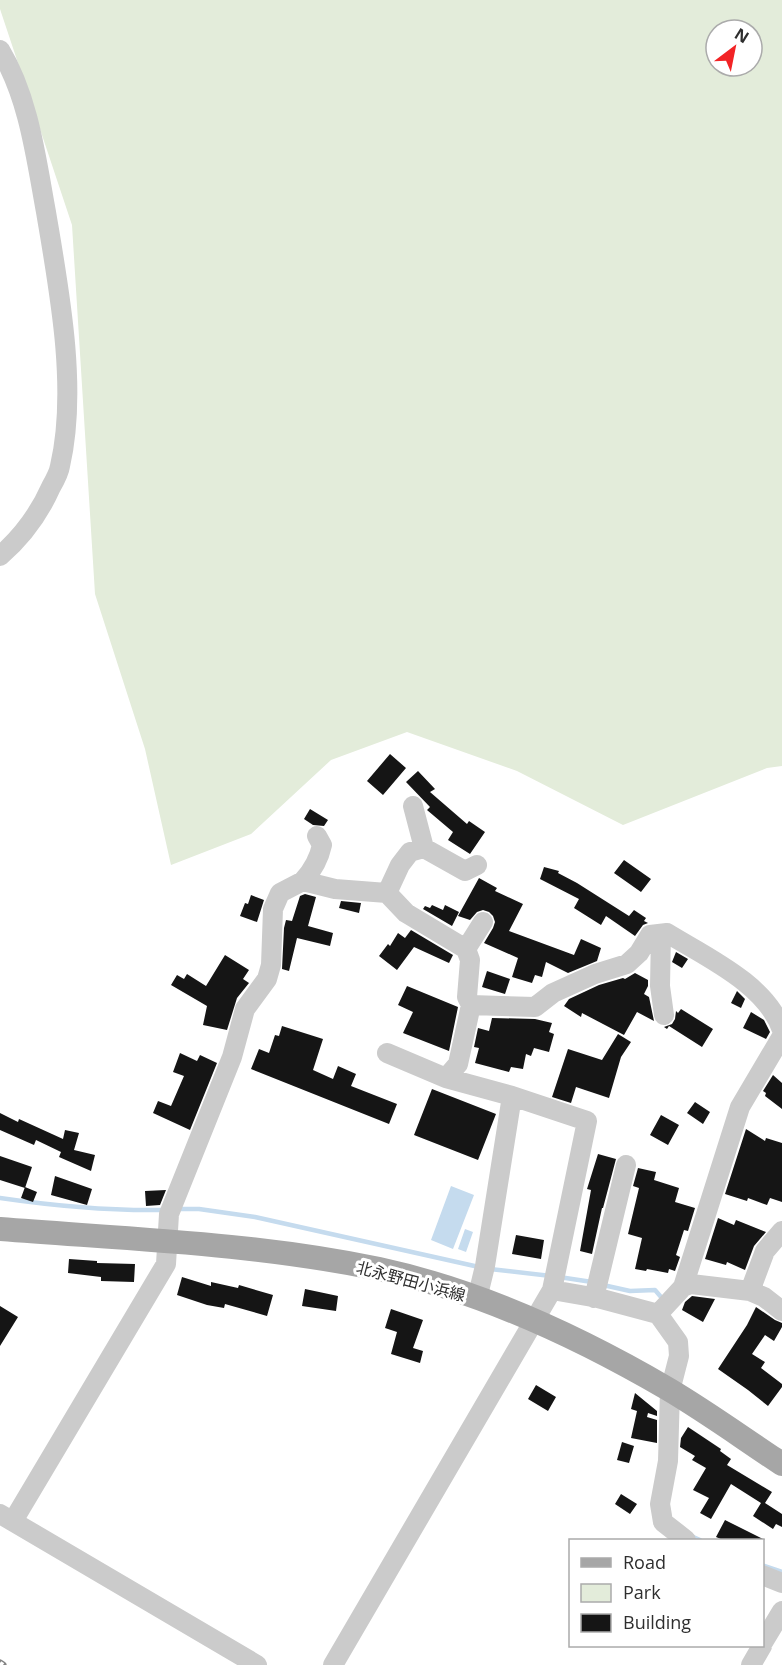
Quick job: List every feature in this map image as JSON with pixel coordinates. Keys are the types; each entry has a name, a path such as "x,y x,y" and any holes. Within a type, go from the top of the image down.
{"main road":[{"name":"北永野田小浜線","path":"0,1230 259,1249 381,1270 482,1281 535,1321 583,1342 670,1391 782,1464"}],"street":[{"path":"0,50 22,99 36,155 55,264 67,370 68,423 60,469 41,509 19,540 0,556"},
{"path":"413,806 424,848 465,872 477,865"},
{"path":"257,1665 7,1518 166,1264 171,1207 232,1057 245,1009 267,979 271,965 273,909 280,893 303,881 313,870 322,844 317,836"},
{"path":"387,893 400,865 410,852 424,848"},
{"path":"303,881 335,889 387,893 406,913 466,950 470,960 467,997 471,1005 458,1064 446,1078"},
{"path":"466,950 483,922"},
{"path":"471,1005 535,1007 553,993 595,974 627,964 639,952 650,935 667,933 752,987 779,1021 782,1030"},
{"path":"661,934 660,987 664,1015"},
{"path":"662,1310 681,1288 740,1107 782,1036"},
{"path":"333,1665 535,1321 554,1280 587,1121 512,1096 446,1078 387,1053"},
{"path":"482,1281 512,1096"},
{"path":"596,1288 626,1164"},
{"path":"750,1291 765,1251 782,1231"},
{"path":"554,1280 596,1288 662,1310 678,1342 679,1356 670,1391 668,1461 660,1504 663,1521 686,1539"},
{"path":"681,1288 691,1284 750,1291 764,1297 782,1311"},
{"path":"764,1576 782,1583"},
{"path":"764,1642 782,1611"},
{"path":"751,1665 761,1647"}],"green space":[{"path":"0,0 782,0 782,766 767,768 623,825 517,771 407,732 331,760 251,834 171,865 145,749 95,594 72,225 0,9"}],"water":[{"path":"451,1186 474,1195 453,1249 431,1240"},
{"path":"465,1229 473,1232 466,1252 458,1249"}],"building":[{"path":"390,754 406,768 383,795 367,781"},
{"path":"418,771 435,789 430,792 467,824 469,821 485,832 470,854 448,840 453,832 427,810 430,807 406,782"},
{"path":"310,809 328,820 324,826 313,825 304,819"},
{"path":"624,860 651,879 641,892 614,873"},
{"path":"544,867 559,871 558,873 629,916 634,910 646,918 644,921 648,923 643,925 635,936 606,916 601,925 574,908 579,899 540,879"},
{"path":"479,878 497,888 495,891 523,904 509,931 574,955 581,939 601,948 597,961 568,973 546,962 542,977 535,975 532,983 512,977 518,958 484,943 495,922 493,916 483,910 477,912 470,920 458,916"},
{"path":"305,894 316,897 308,926 333,933 330,946 297,938 289,971 282,969 284,928 286,920 292,921 300,896"},
{"path":"251,895 264,900 257,922 240,916"},
{"path":"341,901 361,903 359,913 339,908"},
{"path":"432,905 443,910 445,905 459,912 452,926 423,909 425,906 430,908"},
{"path":"411,930 453,955 449,963 414,947 397,970 379,956 388,944 390,946 398,933 405,938"},
{"path":"676,952 688,959 682,968 672,962"},
{"path":"225,955 249,970 243,979 249,983 237,998 227,1030 203,1025 207,1006 171,985 177,975 184,979 187,974 206,986"},
{"path":"487,971 510,979 505,994 482,987"},
{"path":"635,973 648,980 644,994 649,997 654,1021 637,1012 624,1035 582,1013 581,1017 564,1006 569,999 599,985 625,979"},
{"path":"407,986 458,1007 449,1051 403,1033 413,1012 398,1005"},
{"path":"737,991 745,999 741,1008 731,1003"},
{"path":"681,1009 713,1029 702,1047 669,1026 667,1029 664,1027 672,1024 676,1011 678,1013"},
{"path":"751,1012 764,1020 770,1032 766,1039 743,1028"},
{"path":"492,1018 535,1019 552,1023 549,1032 554,1034 549,1052 534,1048 531,1056 526,1054 523,1069 511,1067 509,1072 475,1063 479,1048 474,1047 478,1028 489,1031"},
{"path":"282,1026 323,1039 313,1070 333,1079 338,1066 356,1074 351,1086 397,1104 389,1124 251,1069 259,1049 269,1053 275,1035 279,1036"},
{"path":"618,1034 631,1042 621,1057 609,1098 576,1087 571,1103 552,1097 568,1049 602,1060"},
{"path":"180,1053 197,1061 200,1055 217,1063 190,1130 153,1113 158,1101 171,1106 184,1076 173,1072"},
{"path":"773,1075 782,1083 782,1109 765,1096 766,1093 763,1091"},
{"path":"432,1089 496,1114 478,1160 414,1135"},
{"path":"695,1102 710,1112 703,1124 687,1113"},
{"path":"0,1113 63,1139 65,1130 79,1133 74,1150 95,1155 91,1171 59,1157 61,1152 36,1140 34,1145 0,1130"},
{"path":"661,1115 679,1125 668,1145 650,1135"},
{"path":"746,1129 765,1141 766,1138 782,1143 782,1202 770,1198 767,1205 748,1198 747,1201 725,1194"},
{"path":"598,1154 616,1159 592,1254 580,1251 591,1190 587,1189"},
{"path":"0,1156 32,1167 25,1188 0,1180"},
{"path":"638,1168 656,1172 654,1180 679,1188 675,1202 695,1208 688,1231 684,1230 676,1255 680,1257 675,1271 669,1269 668,1273 635,1269 642,1238 628,1234 639,1188 633,1186"},
{"path":"55,1176 92,1189 87,1205 51,1195"},
{"path":"25,1187 37,1192 33,1202 21,1198"},
{"path":"166,1190 160,1205 146,1206 145,1191"},
{"path":"718,1218 734,1225 736,1220 766,1232 754,1246 745,1270 727,1262 726,1265 705,1259"},
{"path":"516,1235 544,1240 541,1259 512,1254"},
{"path":"69,1259 97,1261 97,1263 135,1264 134,1282 101,1281 101,1277 68,1273"},
{"path":"182,1277 211,1286 211,1282 238,1288 239,1285 273,1295 267,1316 225,1304 224,1308 207,1305 177,1295"},
{"path":"305,1289 338,1296 336,1311 302,1306"},
{"path":"692,1296 715,1299 703,1322 682,1310 685,1302"},
{"path":"0,1306 18,1317 0,1346"},
{"path":"756,1307 782,1323 774,1341 765,1335 752,1354 765,1362 761,1368 782,1384 768,1406 718,1369"},
{"path":"391,1309 423,1320 413,1348 423,1351 420,1363 391,1354 397,1332 385,1328"},
{"path":"536,1385 556,1397 548,1411 528,1399"},
{"path":"635,1393 657,1411 657,1416 648,1413 647,1417 657,1420 657,1443 631,1438 637,1411 631,1409"},
{"path":"688,1427 721,1449 720,1451 731,1459 727,1465 772,1492 765,1503 782,1514 782,1527 776,1524 773,1529 753,1516 761,1503 731,1484 711,1519 700,1513 709,1498 693,1490 706,1468 692,1460 695,1456 680,1447 681,1438"},
{"path":"622,1442 634,1446 629,1463 617,1460"},
{"path":"621,1494 637,1504 630,1514 615,1504"},
{"path":"725,1520 763,1539 721,1539 716,1537"}],"waterway":[{"path":"0,1198 82,1207 164,1210"},
{"path":"176,1209 199,1209 255,1217 479,1267"},
{"path":"490,1269 551,1276"},
{"path":"559,1277 592,1282"},
{"path":"603,1285 630,1291 655,1290 661,1297"},
{"path":"691,1536 698,1539"},
{"path":"764,1566 782,1572"}]}
